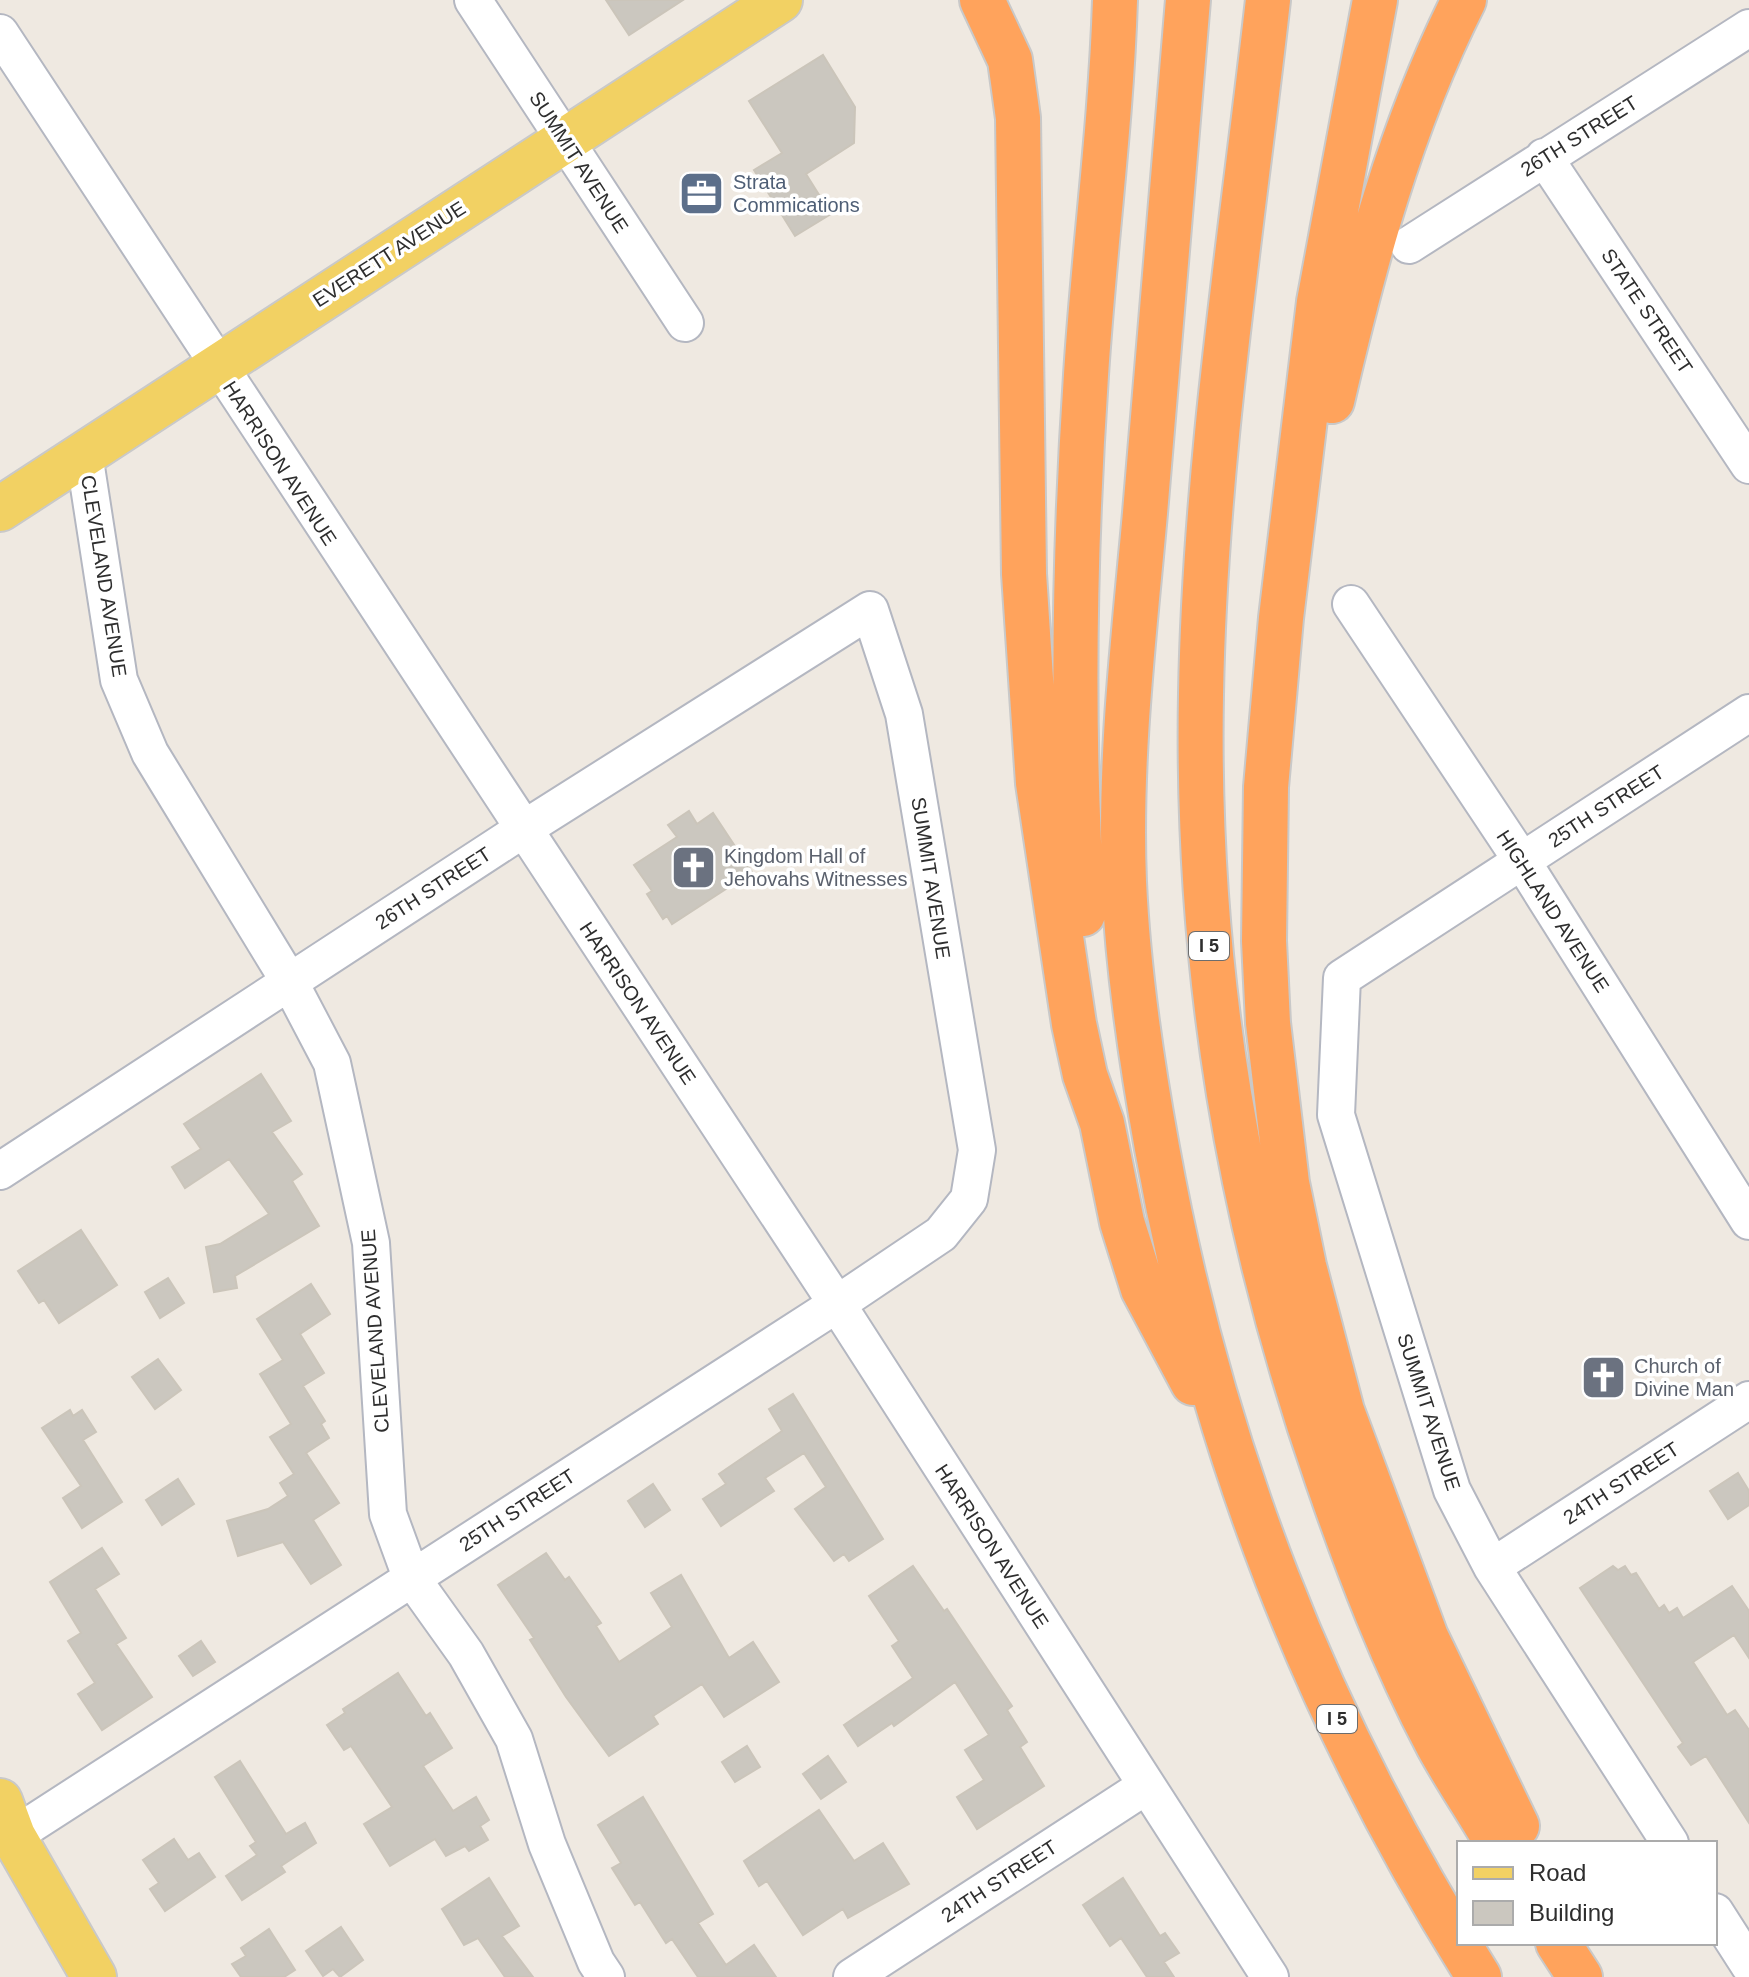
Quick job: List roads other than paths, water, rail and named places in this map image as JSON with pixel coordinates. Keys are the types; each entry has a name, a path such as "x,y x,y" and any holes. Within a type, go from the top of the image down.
{"highway":[{"path":"982,0 1010,60 1018,118 1024,574 1038,783 1074,1024 1085,1075 1102,1123"},
{"path":"1115,0 1111,112 1086,377 1075,614 1077,824 1102,1123 1122,1222 1143,1289 1232,1451"},
{"name":"I 5","path":"1188,0 1127,725 1124,877 1130,974 1163,1182 1194,1329 1267,1560 1337,1720 1385,1816 1457,1939"},
{"name":"I 5","path":"1268,0 1219,436 1201,687 1201,835 1217,1024 1240,1166 1292,1378 1367,1593 1439,1745 1496,1841"},
{"path":"1375,0 1319,302 1281,618 1266,787 1264,941 1279,1124 1304,1266 1342,1411 1426,1637 1524,1841"},
{"path":"1281,618 1378,218 1426,82 1464,0"},
{"name":"I 5","path":"1460,1945 1479,1977"},
{"path":"1559,1945 1580,1977"}],"main road":[{"name":"EVERETT AVENUE","path":"0,509 780,0"},
{"path":"7,1819 94,1977"}],"street":[{"name":"SUMMIT AVENUE","path":"473,0 685,323"},
{"name":"26TH STREET","path":"1409,245 1749,28"},
{"name":"HARRISON AVENUE","path":"0,33 217,367 837,1304 1270,1977"},
{"name":"STATE STREET","path":"1544,157 1749,465"},
{"name":"CLEVELAND AVENUE","path":"84,454 119,680 150,753 289,981 332,1063 351,1138 371,1243 388,1514 411,1577 466,1654 514,1739 547,1844 596,1962 606,1977"},
{"name":"HIGHLAND AVENUE","path":"1351,604 1522,861 1749,1221"},
{"name":"SUMMIT AVENUE","path":"870,610 904,714 977,1150"},
{"name":"26TH STREET","path":"0,1171 522,830 870,610"},
{"name":"25TH STREET","path":"1342,978 1749,713"},
{"name":"SUMMIT AVENUE","path":"1342,978 1336,1115 1452,1490 1492,1567 1669,1841"},
{"name":"25TH STREET","path":"7,1819 411,1577 941,1234 969,1199 977,1150"},
{"name":"24TH STREET","path":"1492,1567 1749,1400"},
{"name":"24TH STREET","path":"852,1977 1146,1786"},
{"path":"1717,1915 1749,1965"}],"place":[{"name":"Strata Commications","path":"702,193"},
{"name":"Kingdom Hall of Jehovahs Witnesses","path":"693,868"},
{"name":"Church of Divine Man","path":"1603,1378"}]}
